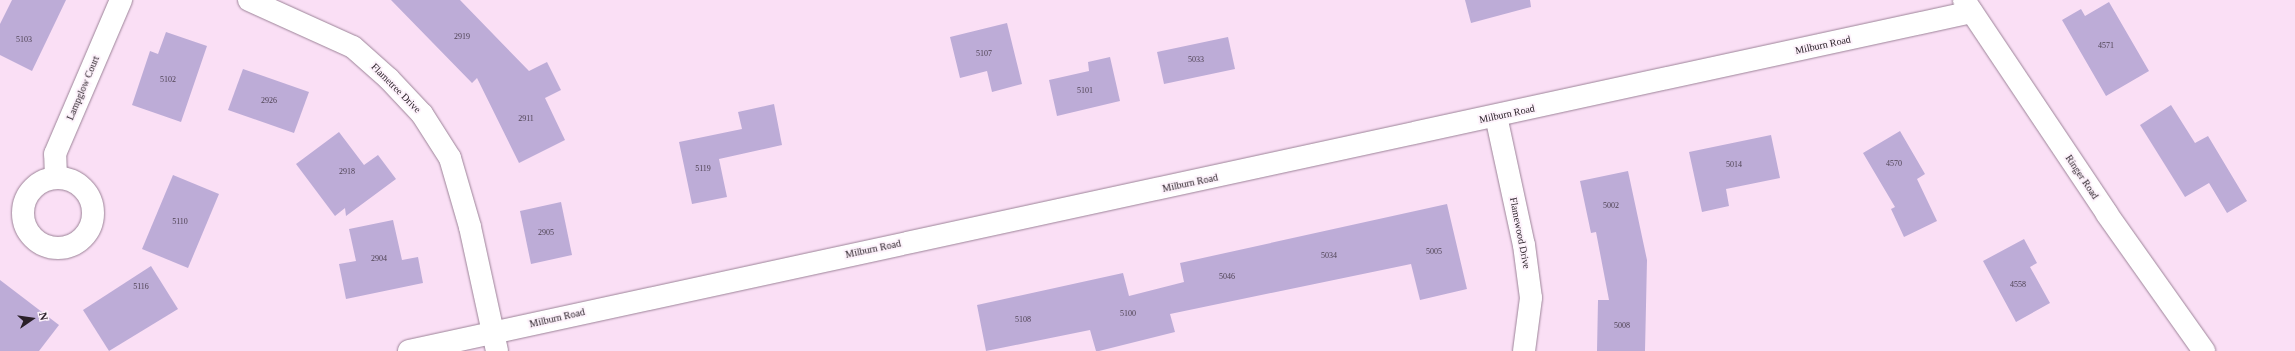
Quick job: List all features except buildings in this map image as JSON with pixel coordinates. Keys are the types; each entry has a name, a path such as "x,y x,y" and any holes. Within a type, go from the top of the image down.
{"street":[{"name":"Lampglow Court","path":"56,178 54,154 121,0"},
{"name":"Flametree Drive","path":"249,0 353,48 389,79 422,114 450,158 470,227 496,342"},
{"name":"Milburn Road","path":"409,351 496,342 1496,116 1968,6"},
{"name":"Ringer Road","path":"1968,6 2107,214 2204,351"},
{"name":"Flamewood Drive","path":"1496,116 1524,245 1531,298 1524,351"}]}
